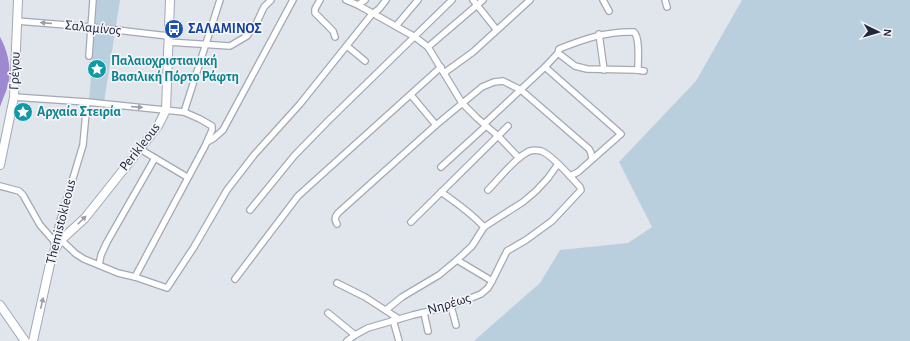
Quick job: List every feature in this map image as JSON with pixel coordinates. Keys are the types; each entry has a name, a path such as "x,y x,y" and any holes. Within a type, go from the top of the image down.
{"main road":[{"name":"Γρέγου","path":"0,165 14,97 18,0"},
{"name":"Perikleous","path":"57,243 85,218 158,126 166,110 170,0"},
{"name":"Themistokleous","path":"33,341 50,264 57,243"},
{"path":"0,305 25,341"}],"street":[{"path":"89,56 93,0"},
{"path":"184,112 220,0"},
{"name":"Σαλαμίνος","path":"17,21 91,27 168,39 230,46 247,36 257,22 264,7 271,0"},
{"path":"207,142 223,130 293,0"},
{"path":"320,0 315,9 315,13 333,31 335,37"},
{"path":"346,0 396,26 415,37 428,47 462,102 519,158"},
{"path":"358,5 365,0"},
{"path":"0,186 19,191 40,225 57,243 84,259 118,273 167,288 198,241 227,190 254,155 300,104 372,14 379,9 386,0"},
{"path":"396,26 418,0"},
{"path":"250,210 299,151 452,0"},
{"path":"473,0 496,29"},
{"path":"428,47 483,0"},
{"path":"235,279 298,196 411,95 443,70 473,52 496,29 530,0"},
{"path":"603,0 609,11"},
{"path":"665,0 667,7"},
{"path":"441,167 558,53 559,49 599,34 634,32 637,40 638,68 636,70"},
{"path":"599,34 604,70"},
{"path":"346,46 365,61"},
{"path":"558,53 575,66 587,69 644,71"},
{"path":"488,190 519,158 527,152 535,150 542,151 570,176 578,172 621,134 544,67"},
{"path":"337,224 335,217 338,213 462,102 482,87 494,82 503,82 521,90 589,149 592,153 592,159"},
{"path":"411,95 436,125"},
{"path":"14,97 87,102 184,112 212,126 207,142 135,277"},
{"name":"Themistokleous","path":"57,243 83,145 87,102"},
{"path":"411,222 508,126"},
{"path":"140,149 187,177"},
{"path":"99,265 101,255 107,242 155,158"},
{"path":"386,310 402,297 438,275 457,260 472,246 484,227 523,202 544,183 558,164"},
{"name":"Νηρέως","path":"347,341 368,328 451,306 481,294 488,288 507,251 526,240 552,221 581,190 570,176"},
{"path":"441,192 461,205 484,227"},
{"path":"457,260 492,281"},
{"path":"337,283 366,297 386,310 396,320 399,341"},
{"path":"451,306 456,325"},
{"path":"424,312 428,332"},
{"path":"328,313 355,335"}],"shaded area":[{"path":"97,0 120,0 104,102 89,101"},
{"path":"742,0 910,0 910,341 474,341 540,283 560,250 628,243 652,227 619,162 696,81"},
{"path":"0,37 8,57 9,80 0,107"}],"place":[{"name":"ΣΑΛΑΜΙΝΟΣ","path":"174,29"},
{"name":"Παλαιοχριστιανική Βασιλική Πόρτο Ράφτη","path":"97,69"},
{"name":"Αρχαία Στειρία","path":"23,112"}]}
